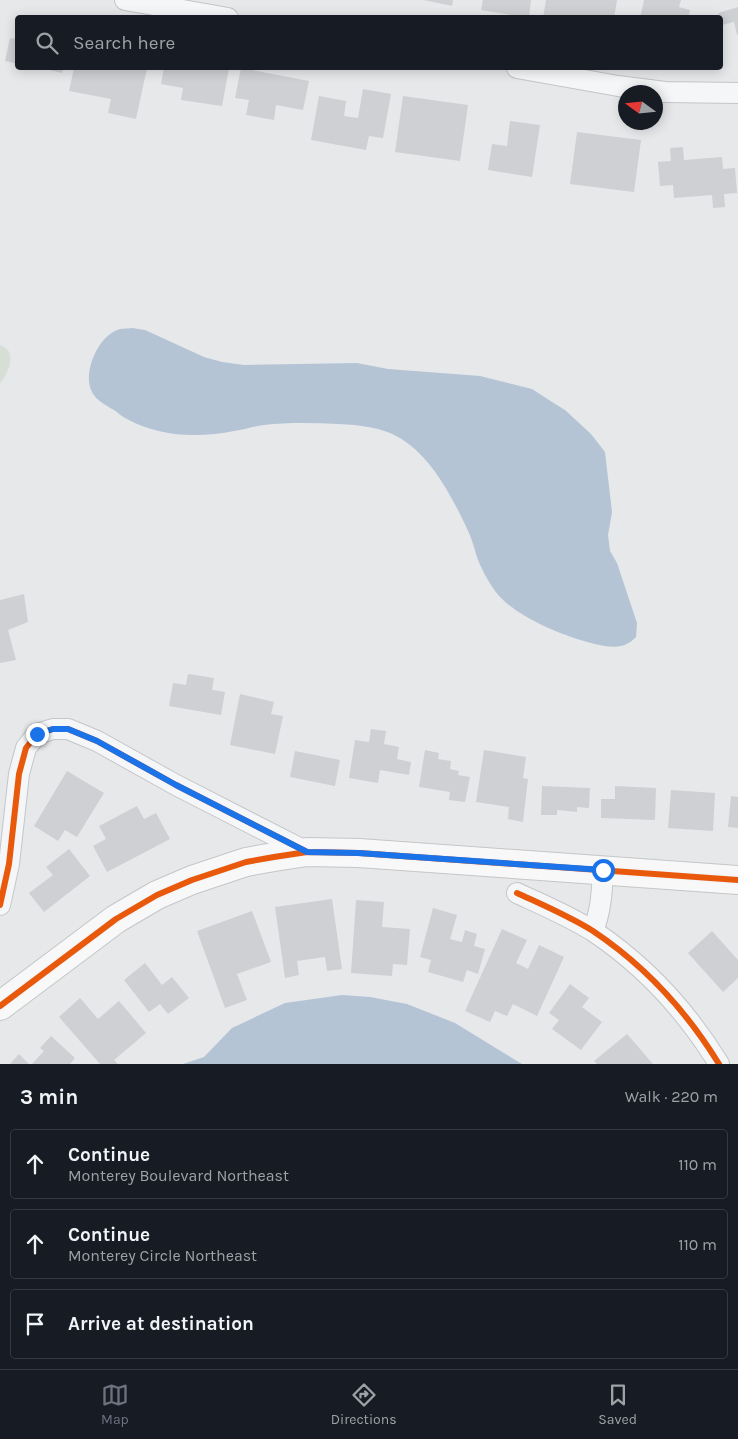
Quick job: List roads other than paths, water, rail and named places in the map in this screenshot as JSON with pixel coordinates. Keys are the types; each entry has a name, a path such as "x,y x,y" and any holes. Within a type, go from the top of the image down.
{"street":[{"path":"125,0 211,15"},
{"path":"528,70 664,92 738,93"},
{"path":"0,905 9,864 19,774 26,748 37,734 53,729 68,729 97,741 176,785 307,852"},
{"path":"0,1006 116,919 157,895 192,880 246,862 307,852 358,853 738,880"},
{"path":"593,931 602,900 603,870"},
{"path":"517,893 593,931 634,963 662,988 694,1026 719,1064"}],"water":[{"path":"132,328 145,330 204,357 222,362 244,365 357,363 388,369 480,376 532,389 565,410 591,434 605,452 612,512 608,535 610,551 617,563 637,623 636,637 626,644 615,647 579,640 552,630 525,616 503,600 484,574 463,520 440,479 421,455 398,437 377,429 362,426 302,423 264,425 207,435 179,434 166,433 139,425 124,417 101,402 94,395 90,387 89,374 96,352 105,339 117,330"},
{"path":"342,995 370,997 407,1004 455,1023 522,1064 183,1064 204,1057 232,1028 285,1003"}]}
